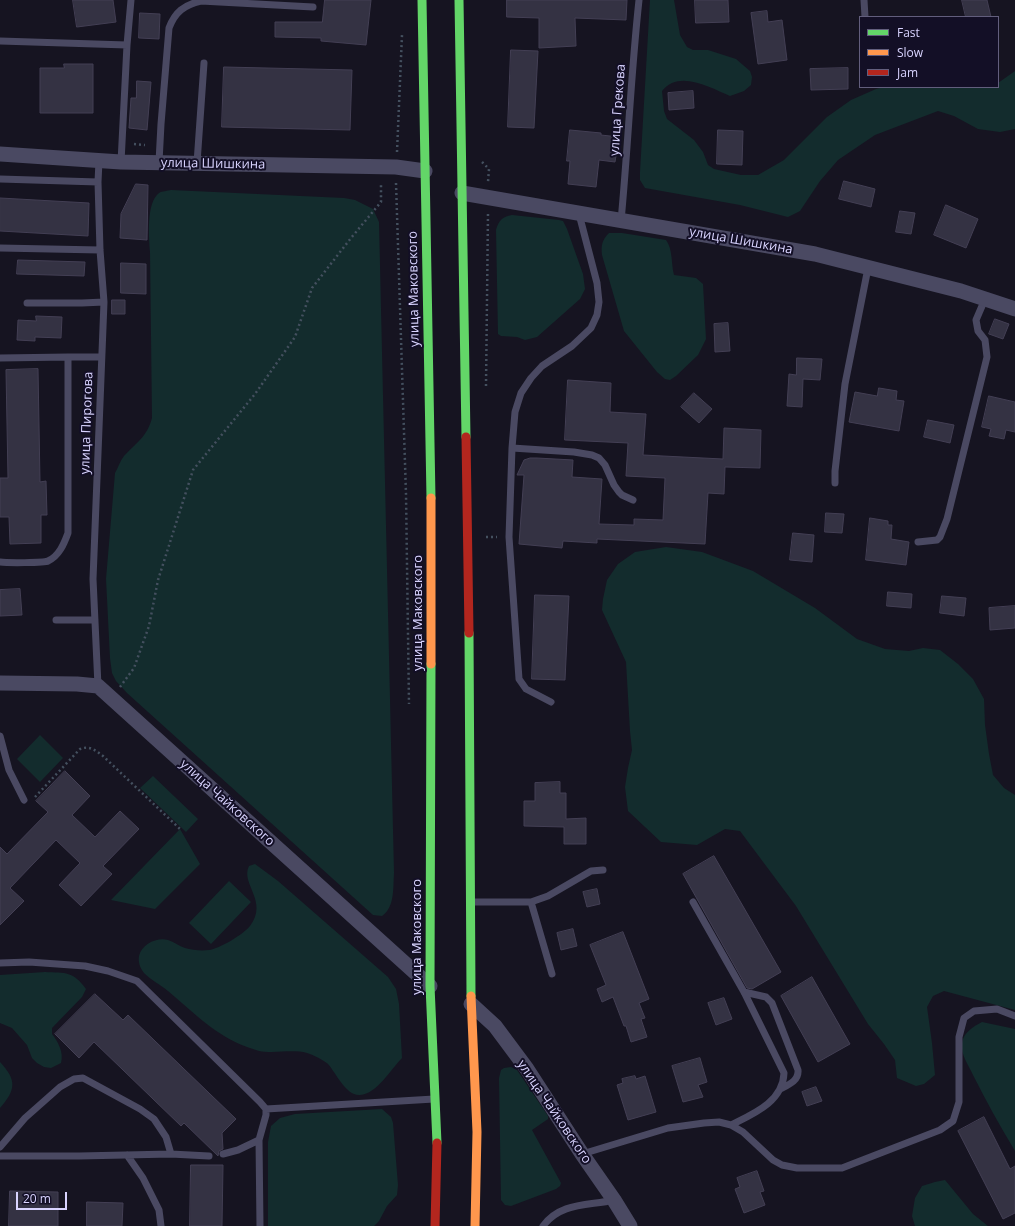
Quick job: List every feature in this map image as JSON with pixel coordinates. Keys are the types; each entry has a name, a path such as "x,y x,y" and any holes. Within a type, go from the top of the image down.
{"highway":[{"name":"улица Маковского","path":"422,0 431,489 430,986 437,1136 435,1226"},
{"path":"459,0 469,652 471,1004 477,1132 475,1226"}],"street":[{"name":"улица Шишкина","path":"0,154 121,162 396,166 426,171"},
{"name":"улица Шишкина","path":"462,193 815,254 961,291 1015,309"},
{"path":"0,683 76,684 98,686"},
{"name":"улица Чайковского","path":"98,686 430,986"},
{"name":"улица Чайковского","path":"471,1004 495,1026 527,1069 630,1226"}],"lane":[{"path":"121,162 127,45 132,0"},
{"name":"улица Грекова","path":"621,221 639,0"},
{"path":"864,0 865,16"},
{"path":"159,162 169,28 172,21 182,8 186,5 201,1 313,7"},
{"path":"0,41 127,45"},
{"path":"197,163 204,63"},
{"name":"улица Пирогова","path":"98,686 93,579 104,302 100,250 98,182 99,161"},
{"path":"0,179 98,182"},
{"path":"551,702 526,689 519,679 509,537 512,448 515,412 521,393 531,378 542,366 572,346 591,328 597,315 599,302 597,283 579,214"},
{"path":"0,248 100,250"},
{"path":"835,483 835,471 845,384 868,268"},
{"path":"918,542 938,540 947,519 987,357 985,340 978,331 976,320 985,299"},
{"path":"27,303 104,302"},
{"path":"0,562 47,562 57,554 63,546 68,533 68,357"},
{"path":"0,358 101,357"},
{"path":"512,448 574,452 592,455 598,458 605,465 614,485 619,492 633,500"},
{"path":"56,620 95,620"},
{"path":"0,736 9,770 24,800"},
{"path":"470,902 531,902 548,896 591,871 602,870"},
{"path":"531,902 552,974"},
{"path":"693,902 744,992 784,1073 784,1080 780,1090"},
{"path":"0,963 30,962 84,966 108,971 137,981 266,1109 266,1115 259,1140 260,1226"},
{"path":"731,1125 762,1109 780,1090 796,1078 798,1074 798,1070 772,1003 766,997 744,992"},
{"path":"582,1154 668,1128 719,1122 731,1125 742,1132 773,1160 782,1165 797,1168 842,1168 940,1130 952,1122 959,1102 959,1037 964,1018 974,1010 997,1009 1015,1016"},
{"path":"0,1147 25,1118 60,1087 74,1079 84,1078 140,1109 154,1119 166,1137 171,1154"},
{"path":"266,1109 435,1099"},
{"path":"223,1154 238,1150 259,1140"},
{"path":"0,1156 171,1154 209,1156"},
{"path":"128,1155 143,1178 159,1210 161,1226"},
{"path":"543,1226 549,1218 568,1208 614,1200"}],"path":[{"path":"402,32 396,166 406,494 409,709"},
{"path":"112,698 134,668 149,626 158,580 194,470 255,394 295,337 312,288 381,202 381,180"},
{"path":"24,800 29,802 35,797 80,749 86,747 92,748 103,756 180,829"}],"green space":[{"path":"650,0 674,0 680,35 687,47 693,50 708,50 736,59 750,71 752,77 751,85 744,91 730,96 705,85 686,81 677,81 662,91 664,111 667,119 694,140 703,152 708,165 714,169 741,175 758,175 784,160 827,117 851,100 876,89 999,88 999,82 1015,71 1015,129 1000,132 978,129 954,116 938,111 875,135 838,160 820,181 800,211 788,217 740,205 645,188 640,180"},
{"path":"171,190 344,198 355,200 373,209 379,222 394,873 391,902 389,908 382,916 373,915 127,693 116,681 112,673 106,579 115,473 124,456 144,435 152,418 149,221 152,204 155,198 160,192"},
{"path":"512,215 563,221 583,274 585,289 580,299 537,337 525,340 517,337 501,336 498,334 496,230 501,220"},
{"path":"609,233 622,233 666,240 671,252 674,275 696,278 703,284 706,339 698,355 670,380 665,379 657,372 624,331 602,255 602,243"},
{"path":"666,547 702,552 753,571 815,608 857,639 885,649 909,651 923,648 940,650 958,664 973,679 984,699 985,725 993,775 1004,788 1015,795 1015,1010 944,991 933,996 927,1007 935,1075 924,1084 916,1086 897,1078 895,1060 868,1024 796,906 740,831 725,829 697,845 661,842 628,811 625,787 632,750 626,662 602,610 603,599 607,580 618,564 635,552"},
{"path":"40,735 63,758 40,782 17,759"},
{"path":"153,776 198,819 186,832 140,788"},
{"path":"180,829 200,864 155,909 111,900"},
{"path":"255,864 278,881 388,977 396,989 399,1004 402,1058 378,1086 366,1094 360,1095 350,1092 328,1064 312,1055 295,1051 259,1051 225,1037 205,1023 168,991 147,976 141,969 139,956 143,948 150,942 164,939 188,949 209,950 225,944 247,929 255,917 257,909 247,873 249,866"},
{"path":"229,881 251,902 211,944 189,923"},
{"path":"45,972 64,973 73,976 86,989 82,997 52,1028 52,1034 60,1047 62,1059 61,1063 51,1068 44,1067 37,1063 32,1058 27,1045 12,1028 0,1023 0,975"},
{"path":"982,1022 1015,1029 1015,1151 983,1094 965,1060 962,1051 964,1036 972,1028"},
{"path":"0,1062 6,1068 12,1080 12,1090 0,1108"},
{"path":"511,1067 517,1070 548,1116 548,1119 532,1130 561,1183 556,1189 511,1206 505,1205 501,1200 499,1078 501,1070"},
{"path":"382,1109 391,1117 393,1123 398,1185 397,1195 387,1206 379,1221 374,1226 268,1226 268,1142 271,1126 280,1118 295,1114"},
{"path":"945,1180 973,1214 988,1226 915,1226 912,1216 915,1198 922,1186"}],"building":[{"path":"73,0 113,0 116,22 77,27"},
{"path":"325,0 371,0 366,45 321,41 321,38 275,37 275,22 322,22"},
{"path":"507,0 627,0 626,20 575,18 576,46 539,48 539,18 507,17"},
{"path":"695,0 728,0 729,22 696,23"},
{"path":"962,0 987,0 991,16 966,16"},
{"path":"767,11 768,22 782,20 787,60 758,64 751,13"},
{"path":"140,13 160,14 159,39 139,38"},
{"path":"511,50 538,51 534,128 508,127"},
{"path":"64,64 93,64 93,113 40,113 40,68 64,68"},
{"path":"224,67 352,70 350,130 222,127"},
{"path":"848,68 848,89 811,90 810,69"},
{"path":"137,81 151,82 147,130 129,128 131,98 136,98"},
{"path":"693,91 694,108 669,110 668,93"},
{"path":"570,130 601,133 601,135 619,137 615,162 599,160 596,187 568,184 570,161 567,161"},
{"path":"718,130 743,131 742,165 717,164"},
{"path":"844,181 875,189 871,207 839,199"},
{"path":"136,184 148,185 147,240 120,238 121,214"},
{"path":"0,198 89,203 88,236 0,231"},
{"path":"946,205 978,219 966,248 934,235"},
{"path":"900,211 915,213 911,234 896,232"},
{"path":"18,260 85,262 84,276 17,274"},
{"path":"121,263 146,264 146,294 121,293"},
{"path":"112,300 125,300 125,314 112,314"},
{"path":"36,316 62,317 61,338 35,337 35,341 17,340 18,320 36,321"},
{"path":"995,319 1009,324 1003,339 989,334"},
{"path":"728,323 730,351 715,352 714,324"},
{"path":"797,358 822,359 820,380 803,379 802,407 787,406 789,374 796,375"},
{"path":"38,369 40,482 46,481 47,515 41,515 41,543 10,544 9,517 0,517 0,478 8,478 6,370"},
{"path":"568,380 611,383 610,412 646,414 643,455 723,459 724,428 761,430 760,468 725,467 724,494 708,493 705,544 597,539 597,543 563,541 562,548 519,544 524,475 517,475 524,460 530,458 573,460 572,477 602,479 599,524 634,525 634,519 663,520 665,478 626,476 628,443 565,440"},
{"path":"879,388 897,391 896,400 904,401 899,431 849,422 855,392 877,396"},
{"path":"694,393 712,409 699,423 681,407"},
{"path":"989,396 1015,402 1015,432 1006,430 1004,439 989,436 991,429 982,427"},
{"path":"928,420 954,425 950,443 924,437"},
{"path":"826,513 844,514 842,533 825,532"},
{"path":"870,518 888,521 888,525 892,525 891,539 909,542 906,565 866,560"},
{"path":"793,533 814,535 812,562 790,560"},
{"path":"20,589 22,615 0,616 0,590"},
{"path":"888,592 912,594 911,608 887,606"},
{"path":"535,595 569,596 565,680 532,679"},
{"path":"942,596 966,598 964,616 940,613"},
{"path":"1015,606 1015,628 990,630 989,608"},
{"path":"65,771 90,796 72,815 95,837 120,811 139,829 103,866 112,874 81,906 59,885 80,863 56,840 10,888 24,901 0,925 0,847 7,854 48,812 36,801"},
{"path":"560,782 560,793 566,793 566,819 586,818 586,844 564,844 564,827 524,826 524,801 535,801 535,783"},
{"path":"714,856 781,972 752,989 747,988 683,874"},
{"path":"597,889 600,904 587,907 583,892"},
{"path":"573,929 577,946 561,950 557,933"},
{"path":"623,932 649,999 639,1003 645,1018 641,1019 647,1037 631,1042 626,1026 624,1026 613,997 602,1002 597,989 606,985 590,945"},
{"path":"812,977 850,1044 818,1062 781,996"},
{"path":"95,994 123,1020 128,1015 236,1119 222,1133 223,1149 219,1151 218,1156 184,1123 181,1126 94,1042 79,1058 55,1034"},
{"path":"724,998 732,1019 716,1025 708,1003"},
{"path":"700,1058 707,1082 698,1085 703,1097 683,1102 672,1066"},
{"path":"635,1076 636,1079 645,1076 656,1112 628,1120 617,1085 623,1083 622,1079"},
{"path":"816,1087 822,1101 807,1106 802,1092"},
{"path":"984,1117 1010,1169 1015,1166 1015,1213 1003,1219 958,1131"},
{"path":"191,1165 223,1165 222,1226 190,1226"},
{"path":"757,1171 764,1191 760,1192 765,1205 744,1213 735,1189 740,1187 737,1178"},
{"path":"10,1191 58,1192 58,1226 9,1226"},
{"path":"87,1202 123,1203 122,1226 87,1226"}],"traffic: fast":[{"path":"422,0 431,498"},
{"path":"459,0 466,437"},
{"path":"469,633 471,996"},
{"path":"431,664 430,986 437,1143"}],"traffic: slow":[{"path":"431,498 431,664"},
{"path":"471,996 477,1132 475,1226"}],"traffic: jam":[{"path":"466,437 469,633"},
{"path":"435,1226 437,1143"}]}
